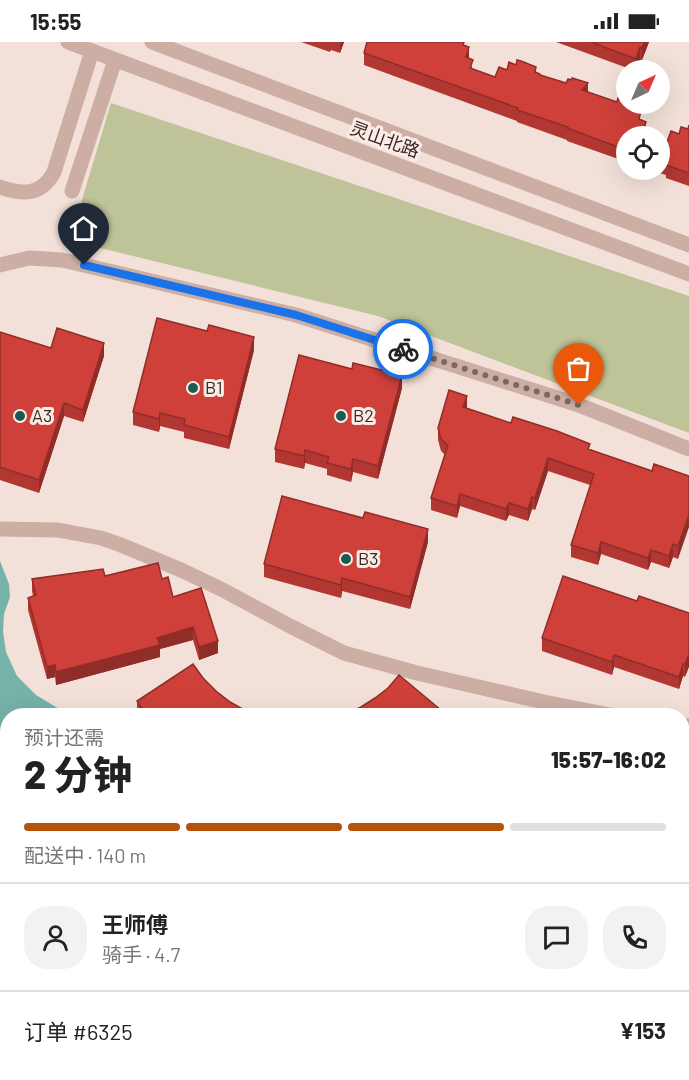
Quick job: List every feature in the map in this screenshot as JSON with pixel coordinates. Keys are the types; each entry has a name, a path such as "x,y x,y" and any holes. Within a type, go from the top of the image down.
{"street":[{"name":"灵山北路","path":"68,42 689,274"},
{"name":"灵山北路","path":"152,42 689,245"},
{"path":"0,187 15,192 31,192 50,179 92,51"},
{"path":"72,191 114,60"},
{"path":"0,265 29,258 62,260 296,315 579,405 689,449"},
{"path":"0,529 58,530 121,544 191,575 344,653 440,678 574,708"}],"green space":[{"path":"111,103 689,296 689,433 378,316 84,244 100,211 81,203"}],"water":[{"path":"0,561 9,584 10,597 4,614 3,631 6,652 17,676 36,695 58,708 0,708"}],"building":[{"path":"367,42 464,42 463,45 469,47 466,57 473,60 470,68 495,77 499,67 507,70 509,62 516,65 517,60 536,67 535,72 540,75 566,83 572,78 588,83 582,90 616,102 616,114 640,114 639,119 646,122 645,126 616,126 616,146 364,53"},
{"path":"591,42 644,42 636,59"},
{"path":"689,125 689,173 670,166 671,131 679,134 681,127 688,129"},
{"name":"B1","path":"157,318 207,331 209,325 254,337 229,437 184,425 185,419 160,413 159,419 133,412"},
{"name":"A3","path":"57,328 104,343 83,410 64,403 39,480 0,467 0,332 51,348"},
{"name":"B2","path":"299,355 352,369 353,363 402,375 378,466 353,459 351,469 327,463 329,457 305,450 304,456 275,449"},
{"path":"449,390 467,396 463,407 511,423 513,417 557,431 590,444 588,449 652,471 654,464 689,476 689,515 678,546 673,544 669,556 651,550 648,558 601,542 598,553 571,545 594,474 548,458 535,498 532,497 528,509 509,503 506,509 460,494 457,506 431,498 448,445 441,439 438,428"},
{"name":"B3","path":"282,496 363,518 365,512 428,529 410,597 342,578 341,585 264,564"},
{"path":"158,563 162,579 168,577 173,597 201,588 218,641 199,647 193,627 157,638 160,645 56,672 55,665 47,667 28,598 36,595 32,579 103,569 105,576"},
{"path":"563,576 637,601 639,596 689,613 689,654 679,677 614,655 612,662 542,638"},
{"path":"193,664 216,691 241,708 142,708 137,701"},
{"path":"399,675 438,708 359,708 388,688"}],"way so far":[{"path":"403,349 579,405"}],"place":[{"name":"B1","path":"193,388"},
{"name":"A3","path":"20,416"},
{"name":"B2","path":"341,416"},
{"name":"B3","path":"346,559"}],"route":[{"path":"84,265 296,315 403,349"}]}
